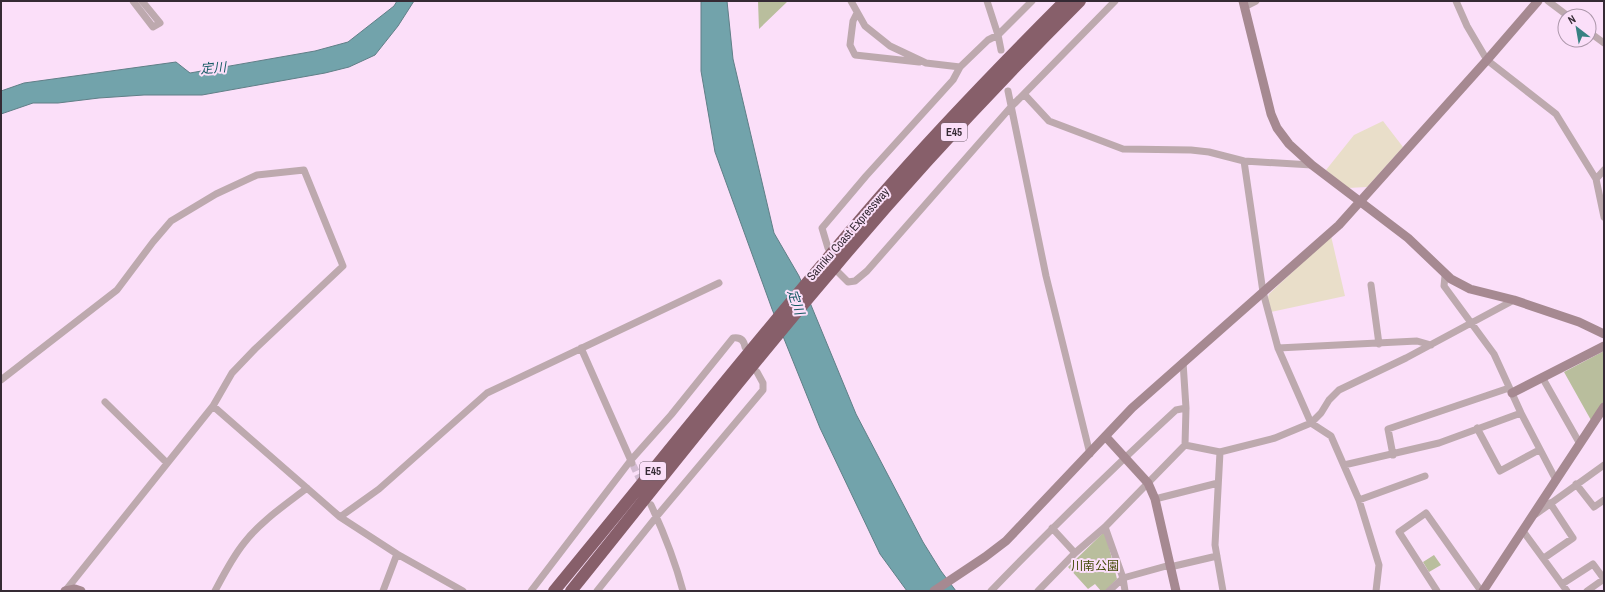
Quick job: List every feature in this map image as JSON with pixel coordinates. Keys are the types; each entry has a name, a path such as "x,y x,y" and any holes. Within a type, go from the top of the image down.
{"highway":[{"name":"Sanriku Coast Expressway","path":"554,591 752,358 937,133 1065,1"},
{"name":"Sanriku Coast Expressway","path":"832,261 994,88 1080,1"},
{"name":"Sanriku Coast Expressway","path":"570,591 752,358"}],"street":[{"path":"133,1 153,27 160,24 142,1"},
{"path":"851,1 865,26 890,46 926,63"},
{"path":"987,1 998,35 1001,50"},
{"path":"1032,1 998,35 988,40 960,67 953,80 866,176 822,228 832,261 848,282 855,281 867,271 1010,108 1115,1"},
{"path":"1256,1 1244,4 1271,114 1277,128 1289,144 1312,165 1408,238 1445,276 1470,289 1514,300 1579,322 1604,334"},
{"path":"1456,1 1467,26 1487,60 1556,114 1596,179 1603,203 1604,217"},
{"path":"934,591 1006,541 1132,408 1339,225 1538,1"},
{"path":"1548,1 1557,8"},
{"path":"857,13 853,21 850,45 855,55 960,67"},
{"path":"1008,91 1010,108 1046,276 1090,454"},
{"path":"1024,94 1049,121 1123,149 1209,152 1244,161 1312,165"},
{"path":"1244,161 1263,292 1278,348 1311,422 1331,436 1344,465 1358,500 1379,565 1376,591"},
{"path":"1,380 117,290 153,242 175,218 216,194 257,175 304,170 343,266 255,349 232,373 213,406 66,591"},
{"path":"1596,179 1604,170"},
{"path":"1445,276 1444,286 1472,322 1494,354 1510,391 1539,450 1556,480"},
{"path":"340,517 379,489 487,393 720,282"},
{"path":"1371,285 1379,344"},
{"path":"1185,445 1220,452 1275,438 1311,422 1321,413 1329,400 1340,390 1514,300"},
{"path":"531,591 733,338 740,339 744,342 752,358 763,383 763,390 657,516 597,591"},
{"path":"1278,348 1417,341 1431,344"},
{"path":"1393,455 1388,429 1510,391 1604,346"},
{"path":"581,348 632,463"},
{"path":"1038,591 1075,553 1105,527 1185,445 1186,408 1183,362"},
{"path":"1542,377 1580,444"},
{"path":"105,402 167,463"},
{"path":"213,406 340,517 397,554 463,591"},
{"path":"1437,591 1398,532 1426,513 1482,591 1604,407"},
{"path":"991,591 1052,528 1125,457 1176,410 1186,408"},
{"path":"1344,465 1393,455 1439,443 1476,428 1521,413"},
{"path":"1476,428 1500,471 1539,450"},
{"path":"1106,437 1148,483 1155,499 1176,591"},
{"path":"1220,452 1215,545 1223,591"},
{"path":"1533,516 1604,464"},
{"path":"1358,500 1425,476"},
{"path":"1155,499 1218,483"},
{"path":"1576,484 1594,507 1604,500"},
{"path":"215,591 228,566 244,543 270,517 307,488"},
{"path":"1544,558 1573,538 1550,503"},
{"path":"651,505 657,516 677,566 683,591"},
{"path":"1105,527 1123,578 1125,591"},
{"path":"1052,528 1075,553"},
{"path":"1523,531 1567,591"},
{"path":"383,591 397,554"},
{"path":"1109,591 1123,578 1217,556"},
{"path":"1562,584 1593,564 1604,579 1587,591"},
{"path":"66,591 75,589 81,591"}],"shaded area":[{"path":"1383,121 1403,147 1367,187 1348,188 1326,170 1354,135"},
{"path":"1331,236 1345,296 1271,312 1267,300 1269,294"}],"green space":[{"path":"758,1 788,1 759,29"},
{"path":"1604,351 1604,403 1592,422 1564,372"},
{"name":"川南公園","path":"1105,531 1117,579 1105,591 1101,591 1095,584 1088,589 1068,567"},
{"path":"1434,555 1441,565 1429,572 1423,562"}],"water":[{"path":"397,1 414,1 398,26 375,55 349,67 325,73 202,95 144,95 58,103 33,103 1,114 1,91 24,83 176,62 190,73 315,51 348,42 394,6"},
{"name":"定川","path":"701,1 727,1 733,59 774,233 799,276 856,414 923,542 941,571 956,591 907,591 880,554 820,428 772,309 715,152 701,71"}],"tunnel":[{"path":"633,465 643,486"}]}
